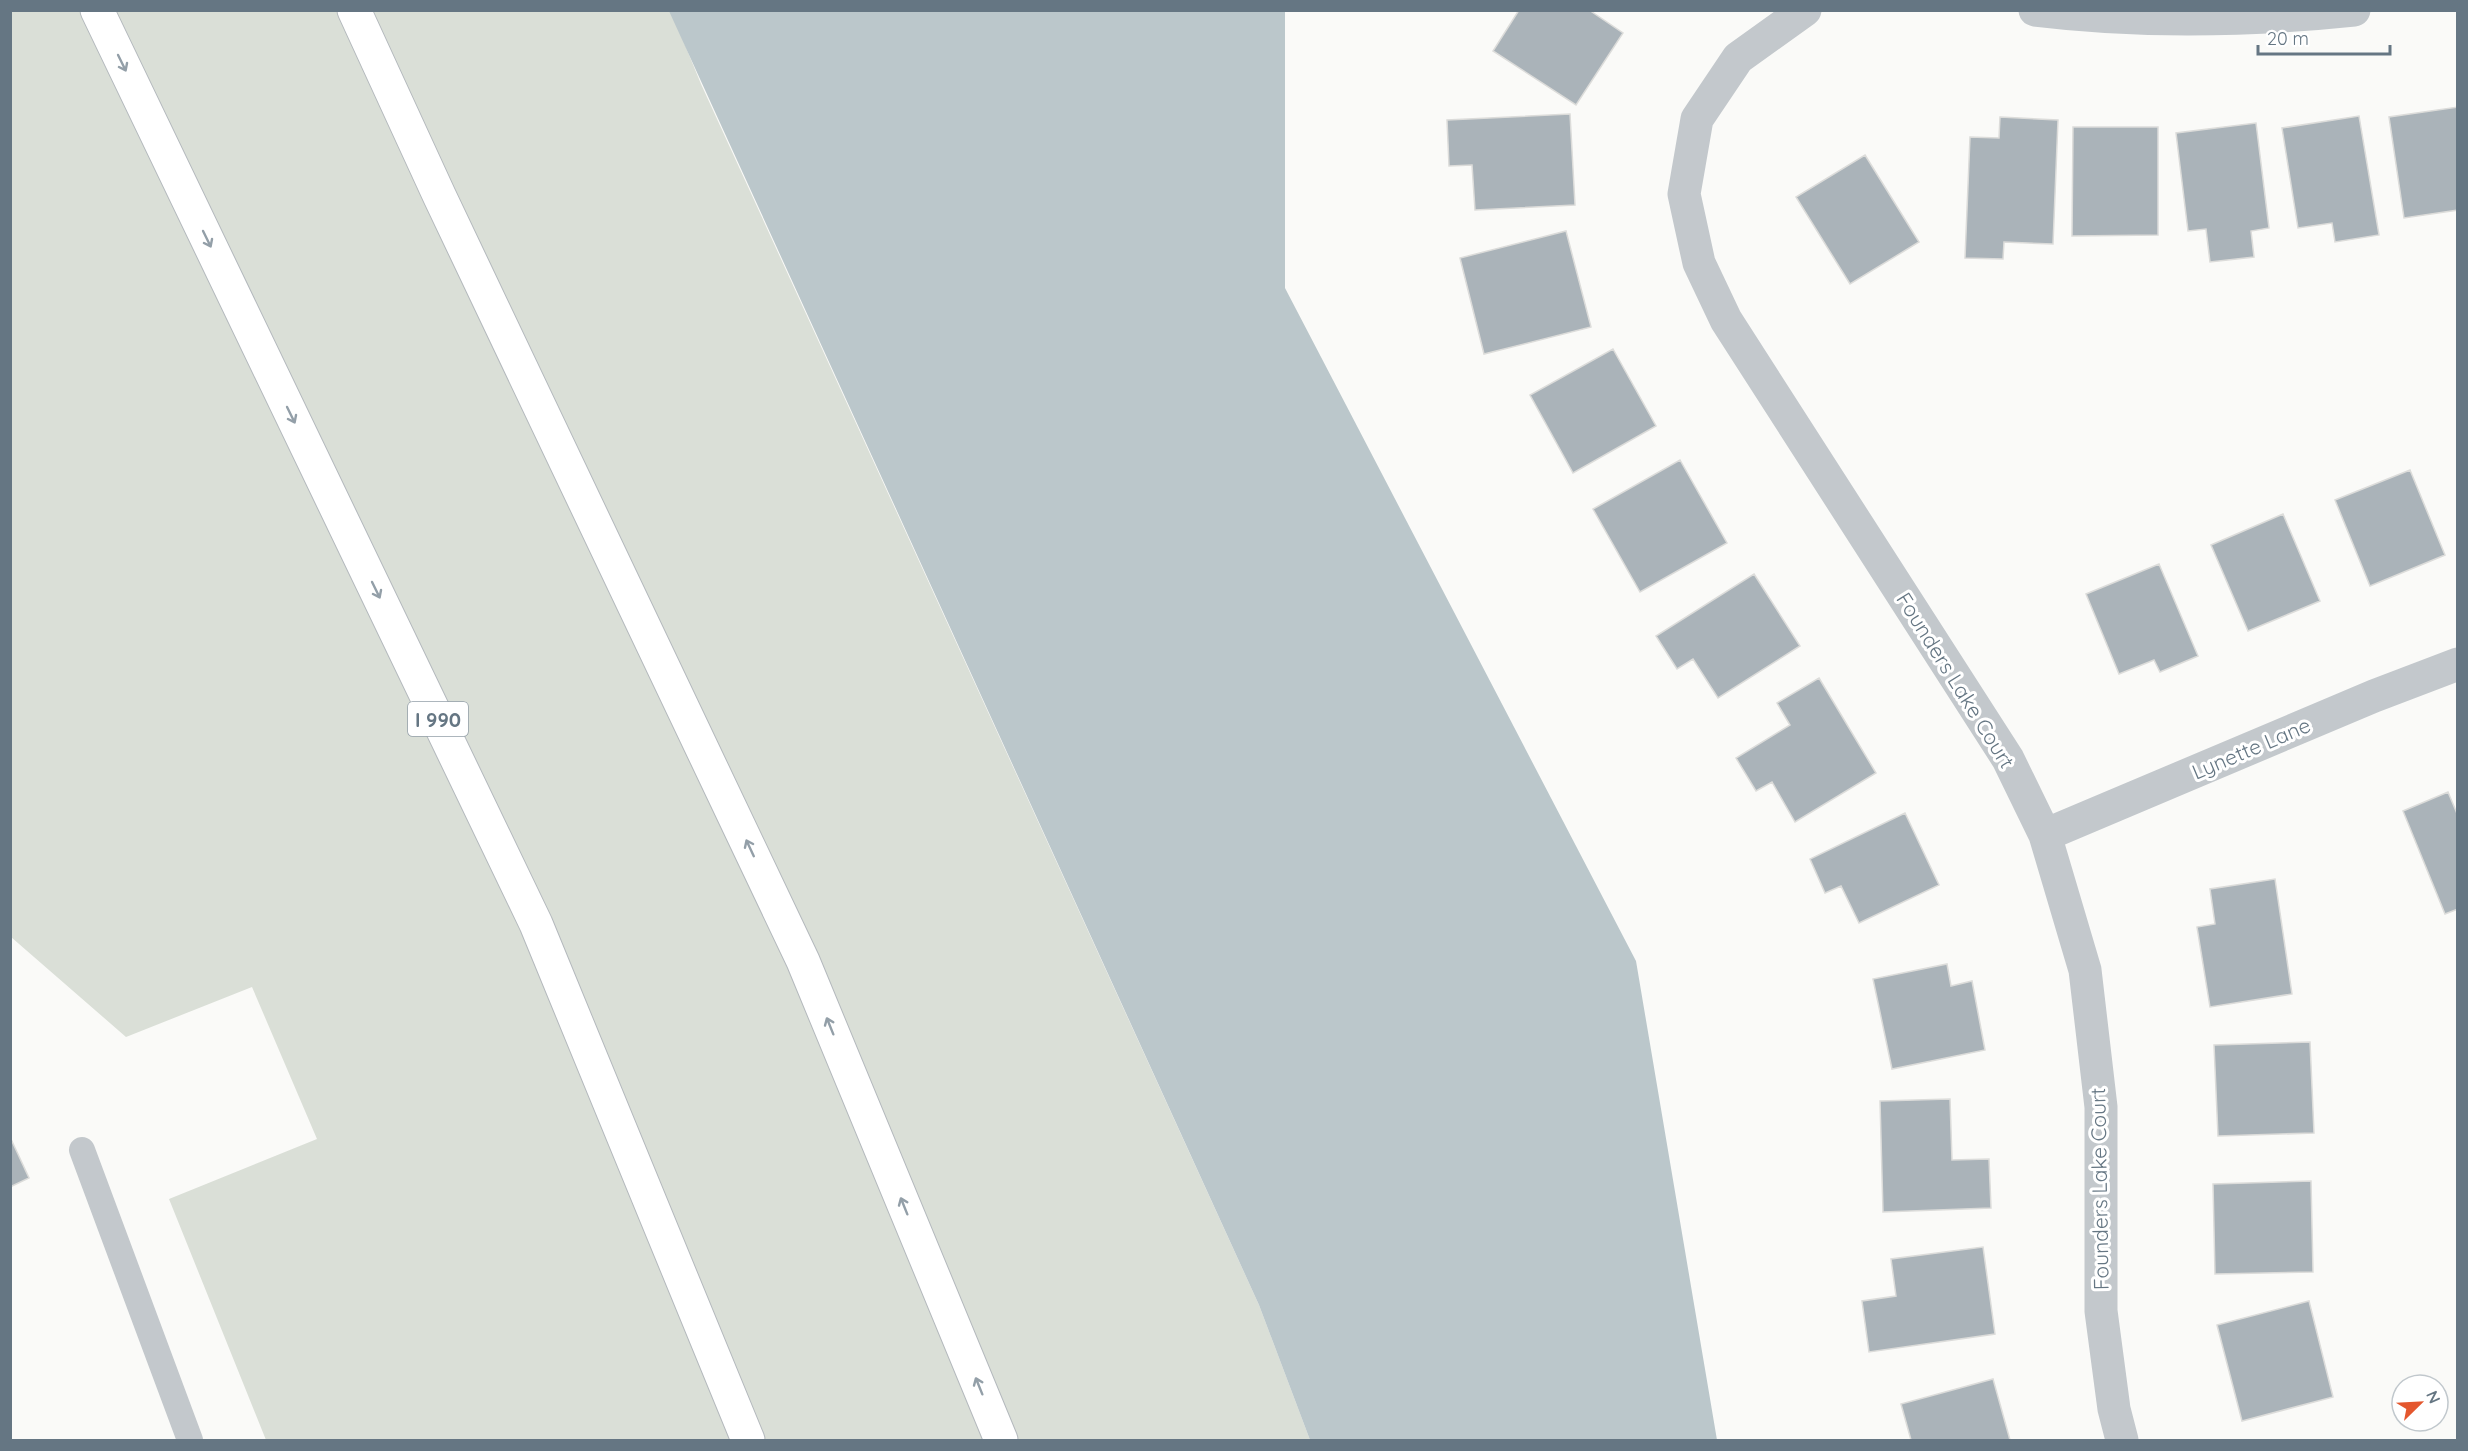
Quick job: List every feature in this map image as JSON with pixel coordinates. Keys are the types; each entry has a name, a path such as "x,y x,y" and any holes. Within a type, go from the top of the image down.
{"highway":[{"name":"I 990","path":"97,10 536,924 748,1440"},
{"path":"354,10 444,206 803,961 1001,1440"}],"street":[{"name":"Founders Lake Court","path":"1805,10 1738,58 1697,119 1684,194 1699,263 1726,320 2008,759 2045,835 2085,970 2101,1107 2099,1207 2101,1311 2114,1409 2122,1440"},
{"path":"2035,10 2130,18 2221,20 2354,10"},
{"name":"Lynette Lane","path":"2045,835 2374,696 2457,664"}],"lane":[{"path":"82,1150 190,1440"}],"shaded area":[{"path":"11,11 671,11 701,84 1259,1305 1310,1440 266,1440 169,1199 317,1139 252,987 126,1037 11,937"},
{"path":"669,11 1285,11 1285,288 1636,961 1717,1440 1310,1440 1259,1305"}],"building":[{"path":"1519,10 1589,10 1623,33 1576,105 1493,51"},
{"path":"2458,107 2458,210 2404,218 2389,117"},
{"path":"1570,114 1575,205 1475,210 1472,165 1449,166 1447,120"},
{"path":"2359,116 2379,235 2335,242 2332,223 2298,228 2282,128"},
{"path":"2000,117 2058,120 2053,244 2004,242 2003,259 1965,258 1970,137 1999,138"},
{"path":"2256,123 2269,228 2251,231 2254,257 2210,262 2206,229 2188,231 2176,133"},
{"path":"2073,127 2158,127 2158,235 2072,236"},
{"path":"1865,155 1919,242 1850,284 1796,197"},
{"path":"1566,231 1591,327 1484,354 1460,258"},
{"path":"1613,349 1656,426 1573,473 1530,395"},
{"path":"1680,460 1727,543 1640,592 1593,509"},
{"path":"2410,470 2445,555 2370,586 2335,500"},
{"path":"2283,514 2320,601 2248,631 2211,545"},
{"path":"2159,564 2198,656 2160,672 2154,660 2119,674 2086,594"},
{"path":"1754,574 1800,646 1718,698 1693,659 1677,669 1656,636"},
{"path":"1819,678 1876,773 1795,822 1772,782 1756,791 1736,758 1790,725 1777,703"},
{"path":"2448,792 2458,816 2458,909 2445,914 2403,811"},
{"path":"1905,813 1939,885 1859,923 1841,886 1825,893 1810,859"},
{"path":"2275,879 2292,994 2210,1007 2197,927 2215,924 2210,889"},
{"path":"1947,964 1951,986 1972,981 1985,1050 1892,1069 1873,979"},
{"path":"2310,1042 2314,1133 2218,1136 2214,1045"},
{"path":"1950,1099 1952,1160 1989,1159 1991,1208 1883,1212 1880,1101"},
{"path":"10,1137 29,1178 10,1187"},
{"path":"2311,1181 2313,1272 2215,1274 2213,1184"},
{"path":"1983,1247 1995,1334 1869,1352 1862,1301 1896,1296 1891,1259"},
{"path":"2309,1301 2333,1397 2242,1421 2217,1325"},
{"path":"1993,1379 2010,1440 1911,1440 1901,1404"}]}
